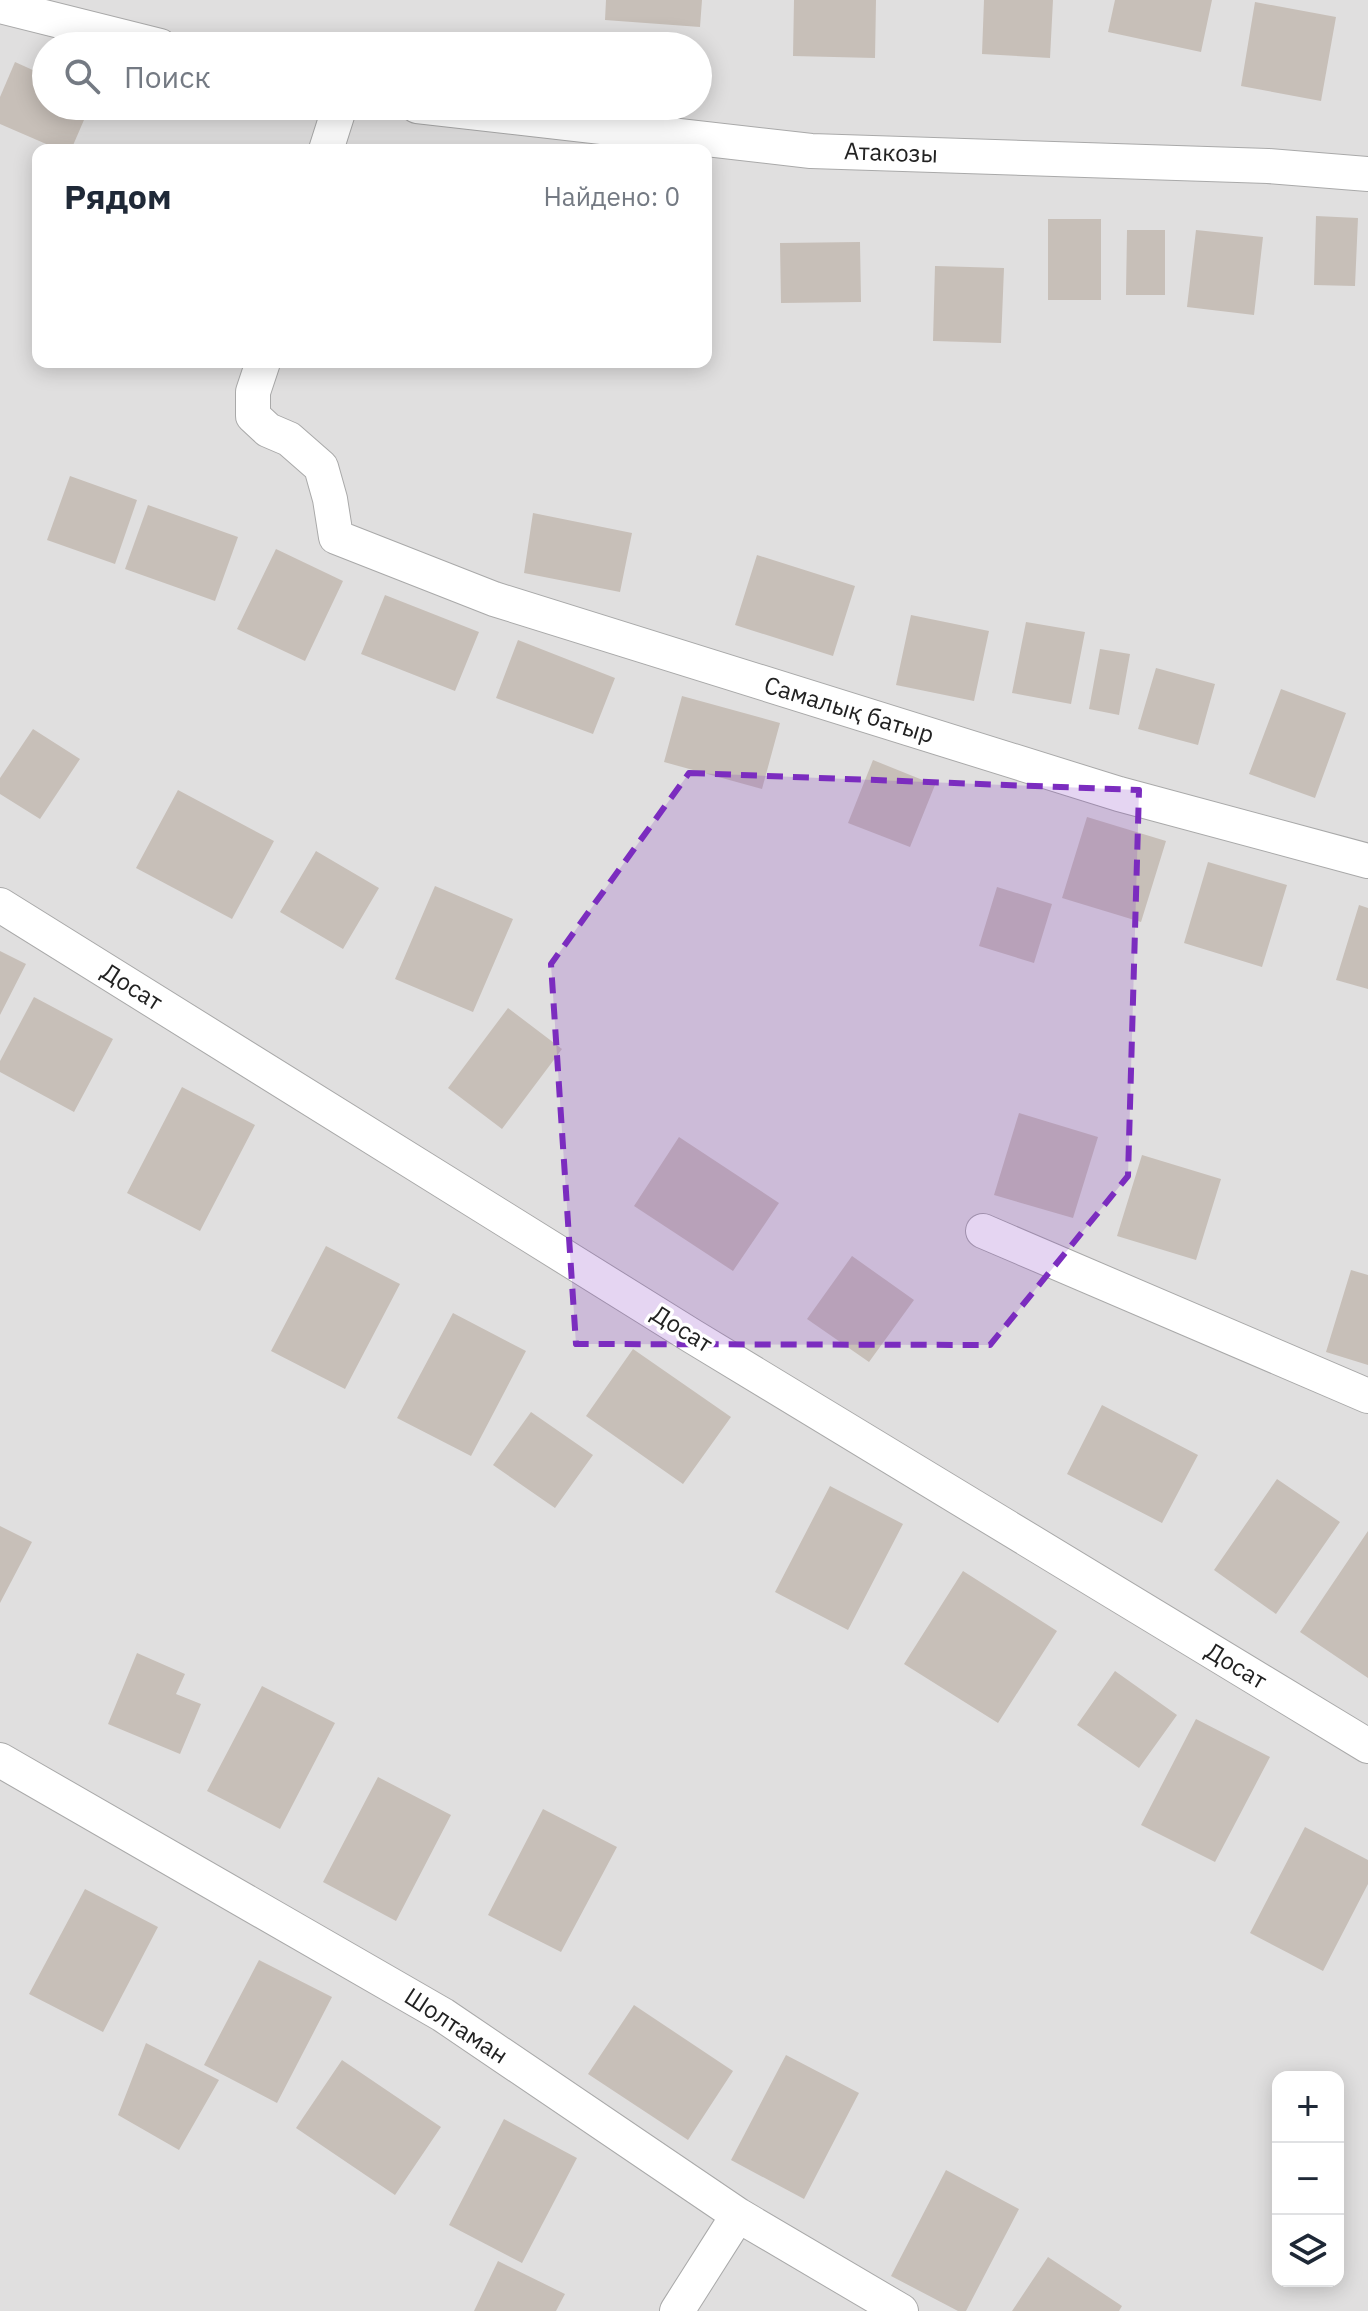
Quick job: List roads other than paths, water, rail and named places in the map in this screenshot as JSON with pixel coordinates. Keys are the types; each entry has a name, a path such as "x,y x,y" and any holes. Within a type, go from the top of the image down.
{"street":[{"path":"0,6 104,32"},
{"path":"328,144 336,120"},
{"name":"Атакозы","path":"540,120 811,151 1268,166 1368,174"},
{"name":"Самалық батыр","path":"261,368 253,392 253,416 268,430 289,439 321,467 336,537 524,609 1119,794 1368,861"},
{"name":"Досат","path":"0,905 692,1336 1368,1746"},
{"path":"983,1231 1368,1396"},
{"name":"Шолтаман","path":"0,1760 443,2015 738,2215 901,2311"},
{"path":"677,2311 738,2215"}]}
